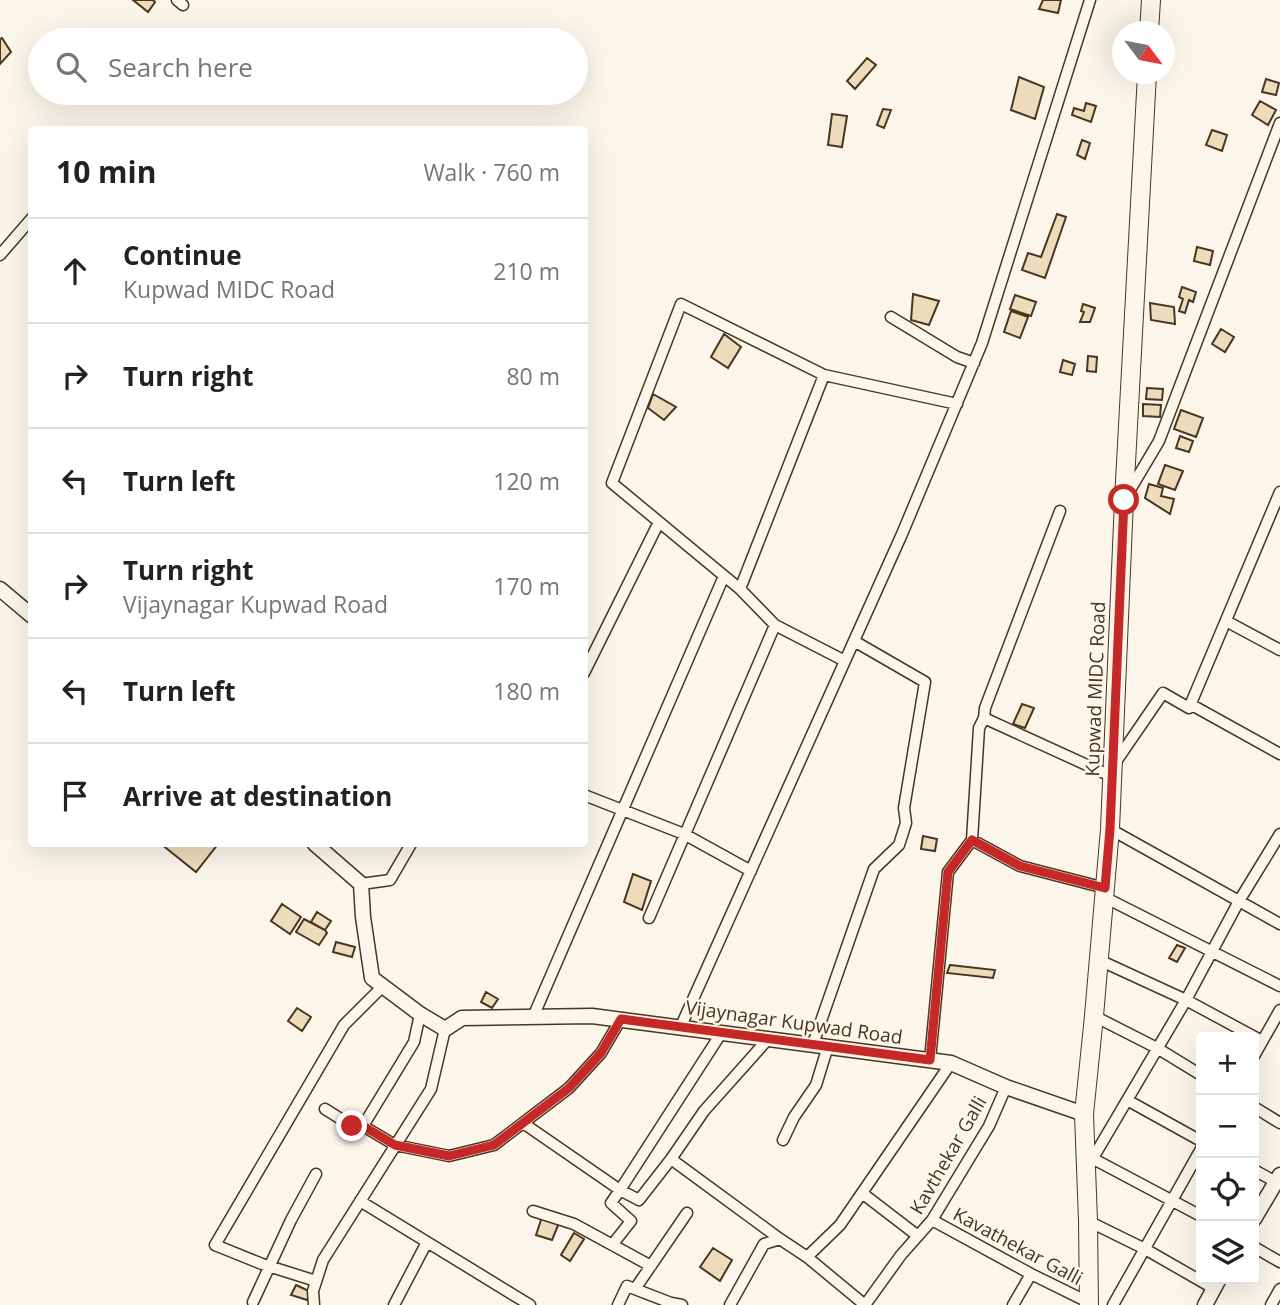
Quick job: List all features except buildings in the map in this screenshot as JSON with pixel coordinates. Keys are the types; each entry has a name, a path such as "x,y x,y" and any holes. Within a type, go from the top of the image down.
{"main road":[{"path":"1150,21 1151,0"},
{"name":"Kupwad MIDC Road","path":"1088,1304 1089,1157 1084,1114 1110,829 1146,84"}],"street":[{"path":"681,1026 902,534 982,343 1090,0"},
{"path":"1124,500 1158,441 1280,123"},
{"path":"0,255 28,223"},
{"path":"845,661 775,625 740,589 612,482 681,304 824,375 957,404"},
{"path":"891,317 957,357 974,363"},
{"path":"740,589 824,375"},
{"path":"984,718 1113,771 1163,693 1189,708 1280,492"},
{"path":"930,1060 948,872 972,840 979,728 1060,511"},
{"path":"1269,519 1280,524"},
{"path":"588,665 659,522"},
{"path":"533,1017 724,576"},
{"path":"0,589 28,613"},
{"path":"1226,621 1280,650"},
{"path":"649,918 775,625"},
{"path":"783,1140 794,1117 816,1085 821,1045 874,869 899,845 906,823 904,808 925,682 854,641"},
{"path":"1190,705 1280,754"},
{"path":"588,797 684,834 751,871"},
{"path":"1110,829 1280,924"},
{"path":"1196,1213 1089,1157 1127,1100 1186,1000 1238,901 1280,834"},
{"path":"972,840 1020,866 1105,893 1280,986"},
{"path":"314,1305 313,1291 323,1260 431,1089 445,1029 372,978 361,884 321,847"},
{"path":"361,884 390,880 409,847"},
{"path":"1099,960 1186,1000 1262,1041"},
{"path":"316,1281 215,1245 344,1025 383,986"},
{"path":"1259,1047 1280,1010"},
{"path":"363,1126 414,1042 420,1014"},
{"name":"Vijaynagar Kupwad Road","path":"445,1029 462,1018 592,1016 681,1026 951,1063 1006,1087 1084,1114"},
{"path":"1094,1016 1157,1048 1196,1072"},
{"path":"325,1109 352,1126 363,1126 395,1145 449,1156 494,1145 569,1088 601,1053 621,1019"},
{"path":"612,1245 631,1222 611,1203 722,1032"},
{"path":"523,1123 620,1191 639,1200 704,1111 769,1038"},
{"path":"807,1257 840,1225 951,1063"},
{"name":"Kavthekar Galli","path":"865,1305 901,1255 932,1220 989,1126 1006,1087"},
{"path":"1127,1100 1196,1138"},
{"path":"1259,1110 1280,1123"},
{"path":"1112,1305 1196,1158"},
{"path":"671,1159 807,1257 865,1305"},
{"path":"1259,1172 1278,1178 1259,1210"},
{"path":"253,1302 291,1220 316,1174"},
{"path":"862,1193 918,1236"},
{"path":"360,1201 530,1305"},
{"path":"533,1211 574,1224 651,1266"},
{"path":"635,1289 687,1213"},
{"name":"Kavathekar Galli","path":"932,1220 1088,1304"},
{"path":"1088,1221 1196,1273"},
{"path":"730,1305 764,1244 780,1239"},
{"path":"394,1305 428,1242"},
{"path":"1259,1250 1280,1262"},
{"path":"1013,1305 1031,1274"},
{"path":"1205,1305 1216,1284"},
{"path":"618,1305 627,1286 682,1305"},
{"path":"1271,1305 1280,1289"}],"route":[{"path":"352,1126 363,1126 395,1145 449,1156 494,1145 569,1088 601,1053 621,1019 930,1060 948,872 972,840 1020,866 1105,888 1110,829 1124,500"}]}
